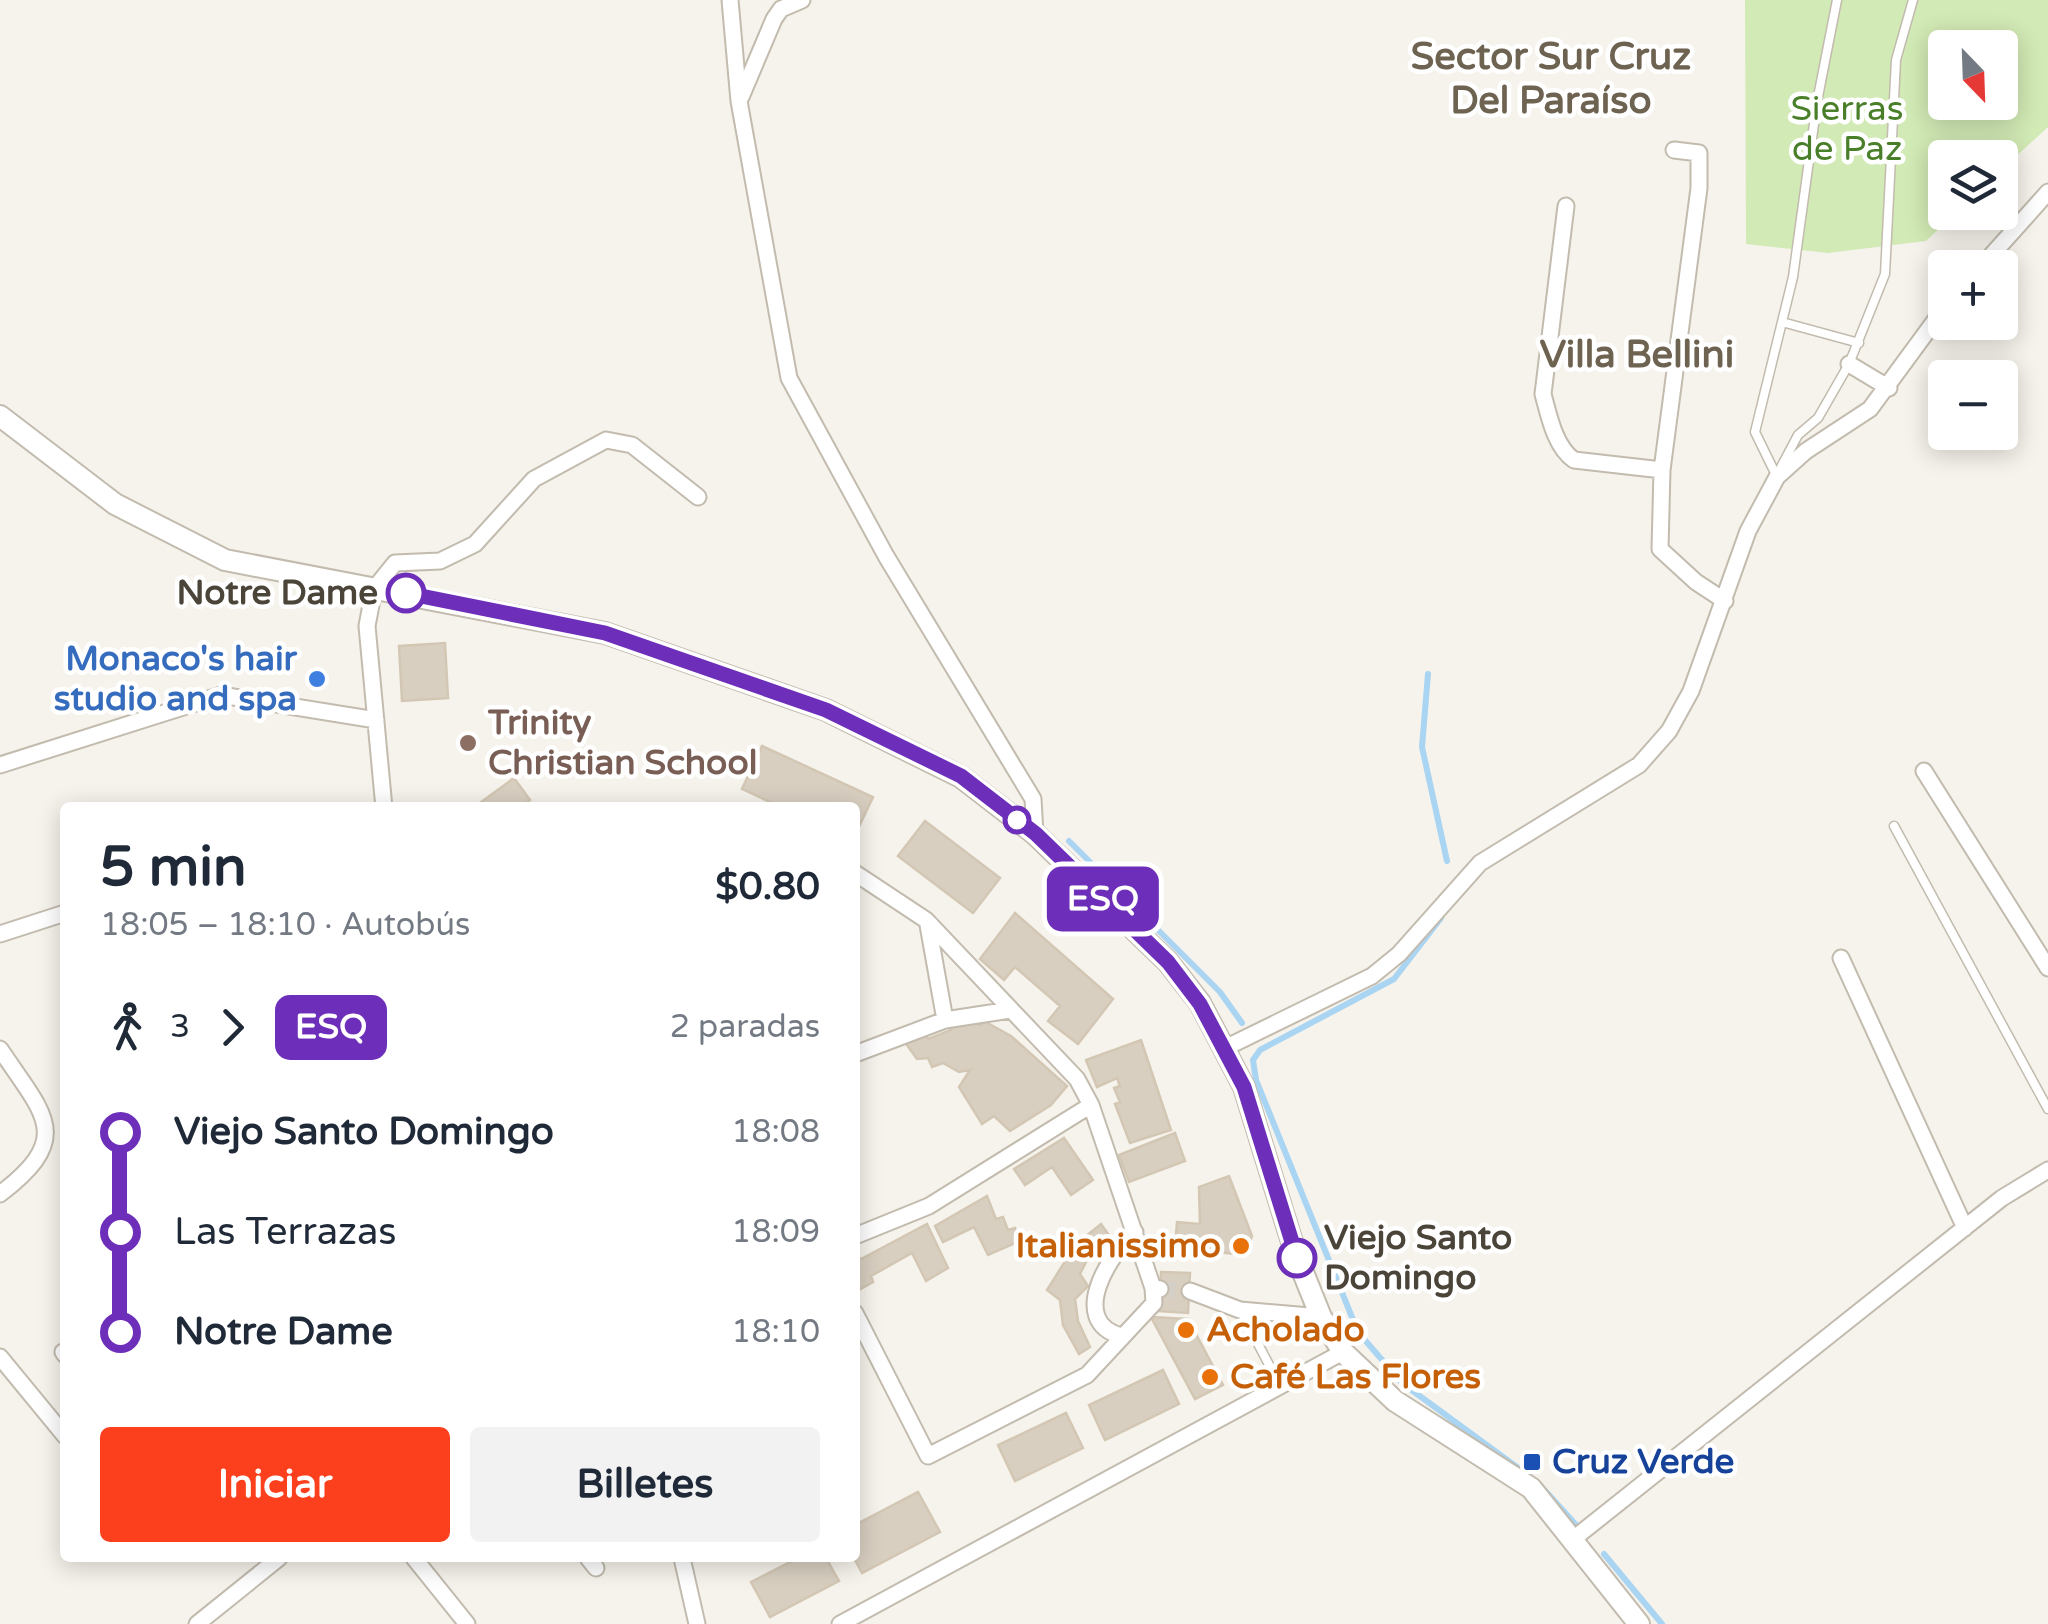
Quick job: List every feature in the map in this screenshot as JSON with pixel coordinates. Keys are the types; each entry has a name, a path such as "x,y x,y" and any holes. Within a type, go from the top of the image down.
{"street":[{"path":"730,0 739,101 789,378 886,556 1033,799 1036,834"},
{"path":"739,101 774,19 796,1"},
{"path":"1674,150 1699,153 1700,188 1662,470 1660,549 1696,582 1725,601"},
{"path":"1996,250 2048,192"},
{"path":"1566,206 1543,394 1549,417 1565,453 1574,460 1662,470"},
{"path":"1226,1048 1372,976 1399,954 1480,864 1639,765 1669,730 1691,691 1748,531 1777,478 1806,452 1870,409 1928,331"},
{"path":"1849,364 1888,388"},
{"path":"0,416 114,504 225,560 605,633 826,710 961,776 1036,834 1168,962 1200,1004 1244,1087 1296,1254 1321,1317 1343,1352 1395,1400 1531,1488 1639,1624"},
{"path":"383,802 367,626 374,588 395,564 440,562 476,544 534,478 606,440 632,445 698,497"},
{"path":"0,765 221,695 376,720"},
{"path":"1924,771 2048,968"},
{"path":"860,877 926,920 1077,1080 1091,1105 1156,1289 1154,1303 1087,1375 928,1456 860,1324"},
{"path":"0,934 60,915"},
{"path":"926,920 945,1020"},
{"path":"1840,958 1965,1228"},
{"path":"860,1052 945,1020 1010,1010"},
{"path":"0,1049 44,1114 46,1146 35,1168 0,1194"},
{"path":"860,1234 930,1206 1091,1105"},
{"path":"1572,1540 1965,1228 2048,1170"},
{"path":"1121,1336 1112,1333 1098,1317 1096,1295 1104,1264 1136,1232"},
{"path":"1190,1292 1240,1310 1321,1317"},
{"path":"840,1624 1343,1352"},
{"path":"2,1364 60,1430"},
{"path":"198,1624 274,1562"},
{"path":"417,1562 467,1624"},
{"path":"683,1562 698,1624"}],"lane":[{"path":"1777,478 1755,432 1782,322 1838,0"},
{"path":"1777,478 1798,436 1818,418 1849,364 1885,274 1896,60 1914,0"},
{"path":"1782,322 1859,343"},
{"path":"1894,826 2048,1109"},
{"path":"1240,1310 1279,1384"}],"green space":[{"name":"Sierras de Paz","path":"1745,0 2048,0 2048,127 2018,154 2018,140 1928,140 1928,230 1938,230 1926,241 1828,253 1746,244"}],"building":[{"path":"445,643 448,698 402,701 399,646"},
{"path":"762,746 873,797 860,824 860,802 770,802 742,789"},
{"path":"514,778 530,800 527,802 481,802"},
{"path":"925,821 1000,878 973,913 898,856"},
{"path":"1015,913 1113,999 1078,1044 1048,1021 1060,1006 1015,967 1004,980 980,959"},
{"path":"968,1021 981,1025 984,1021 1011,1036 1067,1086 1051,1105 1010,1131 994,1116 982,1124 959,1087 970,1070 959,1072 943,1063 932,1067 928,1058 917,1059 904,1041 926,1035 928,1039 951,1030 948,1027 953,1022 963,1026"},
{"path":"1141,1040 1171,1130 1130,1143 1115,1104 1120,1102 1114,1088 1120,1086 1117,1078 1097,1087 1086,1060"},
{"path":"1175,1133 1185,1161 1129,1182 1119,1155"},
{"path":"1064,1138 1093,1180 1071,1195 1052,1167 1025,1185 1014,1169"},
{"name":"Viejo Santo Domingo","path":"1229,1176 1252,1236 1245,1255 1175,1248 1177,1222 1200,1224 1199,1187"},
{"path":"987,1196 996,1219 1003,1217 1008,1230 1015,1228 1020,1241 988,1255 974,1227 943,1242 935,1226"},
{"path":"927,1224 948,1268 926,1281 912,1253 871,1276 873,1282 860,1289 861,1259"},
{"path":"1101,1224 1111,1238 1088,1258 1080,1274 1088,1286 1075,1299 1078,1321 1090,1347 1079,1354 1063,1325 1060,1300 1047,1290 1076,1244"},
{"path":"1161,1272 1190,1273 1188,1313 1159,1311"},
{"path":"1151,1317 1188,1319 1223,1385 1195,1399"},
{"path":"1163,1370 1179,1404 1105,1440 1089,1405"},
{"path":"1066,1413 1083,1448 1015,1481 998,1445"},
{"path":"918,1492 940,1532 862,1573 856,1562 860,1562 860,1522"},
{"path":"790,1562 828,1562 839,1581 770,1617 751,1582"}],"waterway":[{"path":"1428,674 1422,747 1447,861"},
{"path":"1069,841 1220,992 1242,1023"},
{"path":"1441,918 1394,979 1260,1050 1253,1060 1256,1080 1358,1332 1402,1383 1525,1473"},
{"path":"1539,1484 1578,1527"},
{"path":"1604,1554 1662,1624"}],"tunnel":[{"path":"1160,1289 1190,1291"}],"bus line":[{"name":"ESQ","path":"406,593 605,633 826,710 961,776 1036,834 1168,962 1200,1004 1244,1087 1297,1258"}],"place":[{"name":"Notre Dame","path":"406,593"},
{"name":"Monaco's hair studio and spa","path":"317,679"},
{"name":"Trinity Christian School","path":"468,743"},
{"name":"Italianissimo","path":"1241,1246"},
{"name":"Viejo Santo Domingo","path":"1297,1258"},
{"name":"Acholado","path":"1186,1330"},
{"name":"Café Las Flores","path":"1210,1377"},
{"name":"Cruz Verde","path":"1532,1462"}],"district":[{"name":"Sector Sur Cruz Del Paraíso","path":"1551,78"},
{"name":"Villa Bellini","path":"1637,355"}]}
